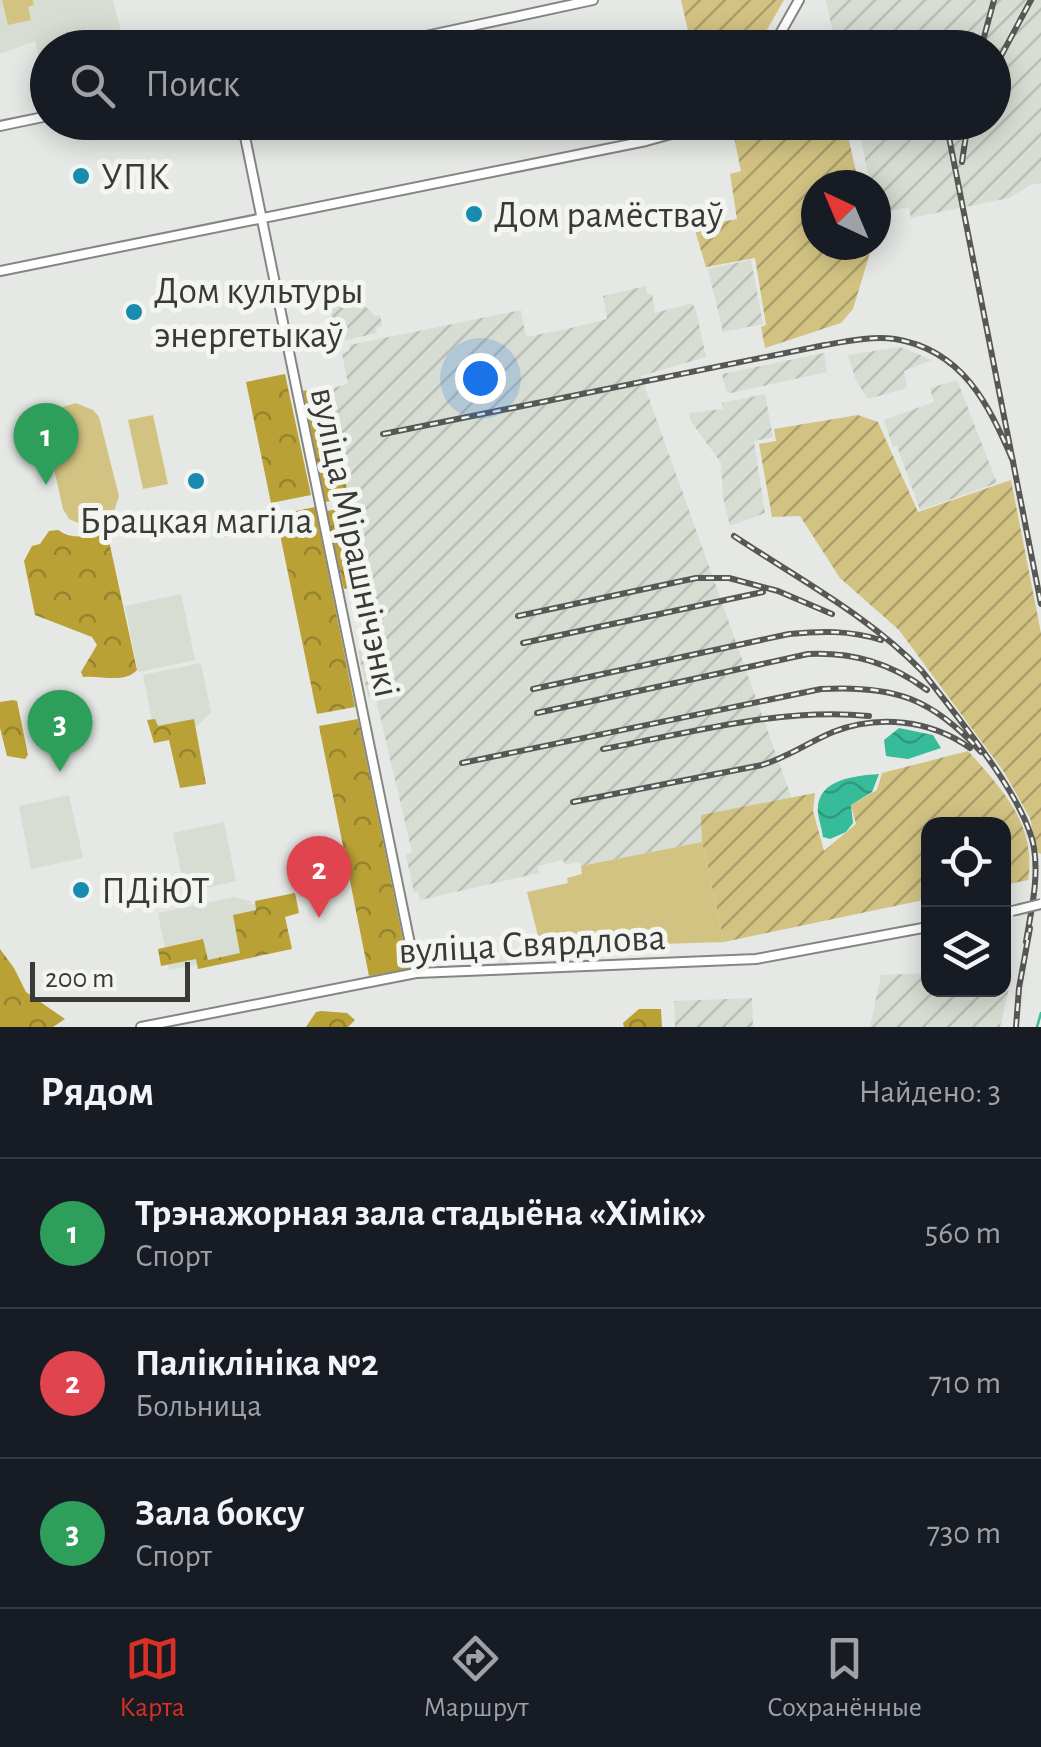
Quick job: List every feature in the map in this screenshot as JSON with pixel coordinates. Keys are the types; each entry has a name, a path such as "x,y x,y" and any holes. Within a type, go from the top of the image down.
{"street":[{"path":"454,30 593,0"},
{"path":"782,30 798,2"},
{"path":"0,126 30,120"},
{"name":"вуліца Мірашнічэнкі","path":"246,140 416,973"},
{"path":"0,272 650,140"},
{"path":"1011,911 1041,904"},
{"name":"вуліца Свярдлова","path":"141,1027 416,973 756,959 921,927"}],"shaded area":[{"path":"0,0 113,0 120,30 30,30 30,43 0,54"},
{"path":"2,0 33,0 34,5 28,7 31,20 8,25"},
{"path":"681,0 784,0 767,30 688,30"},
{"path":"826,0 1041,0 1041,183 1009,198 911,218 909,207 891,211 891,170 867,170 861,140 1011,140 1011,30 833,30"},
{"path":"735,140 849,140 856,170 801,170 801,260 868,260 853,309 841,323 765,348 761,327 766,325 755,258 706,267 694,227 737,219 730,174 741,171"},
{"path":"751,260 763,324 723,332 708,269"},
{"path":"646,286 647,294 652,294 655,313 692,303 696,310 706,357 641,376 792,799 702,815 702,842 581,866 579,862 565,865 563,860 538,866 539,873 420,900 418,892 414,893 406,855 412,852 376,699 368,696 358,651 368,648 321,408 330,406 328,389 348,384 342,353 349,351 350,345 521,310 526,337 567,329 607,319 603,296"},
{"path":"359,300 375,316 380,315 382,326 376,327 377,333 337,342 330,307"},
{"path":"900,347 932,360 904,371 907,388 868,399 856,381 848,355"},
{"path":"824,353 827,372 726,391 722,374"},
{"path":"957,380 997,483 920,510 884,420 934,402 930,388"},
{"path":"765,394 773,437 754,441 765,513 730,526 721,463 689,413 723,409 722,403"},
{"path":"76,403 99,417 119,496 112,518 91,528 69,519 63,509 45,429 56,409"},
{"path":"153,415 168,484 143,489 128,420"},
{"path":"858,415 878,422 918,512 1011,480 1041,633 1041,854 1037,852 1030,818 1004,772 899,630 840,578 800,516 772,517 759,444 776,441 774,429"},
{"path":"181,594 195,660 138,672 125,606"},
{"path":"201,663 211,712 197,726 155,735 143,675"},
{"path":"968,751 1004,794 1022,825 1029,860 1028,880 1011,884 1011,817 921,817 921,900 724,942 702,842 701,815 815,793 813,811 824,851 856,824 851,805 877,790 882,773"},
{"path":"69,795 83,858 31,869 19,806"},
{"path":"224,822 236,881 185,893 173,833"},
{"path":"702,842 724,942 541,948 527,892 568,883 567,878 582,874 581,866"},
{"path":"234,897 260,903 261,952 169,970 158,913"},
{"path":"921,973 921,997 1007,997 1000,1027 870,1027 881,975"},
{"path":"752,998 753,1027 675,1027 674,1001"}],"green space":[{"path":"285,374 311,495 271,503 246,382"},
{"path":"324,387 349,498 325,502 303,391"},
{"path":"315,507 355,707 317,714 276,515"},
{"path":"350,507 366,584 344,589 326,511"},
{"path":"106,527 137,670 119,678 83,677 81,672 97,645 92,637 35,615 24,561 32,546 40,544 49,531 76,536"},
{"path":"17,701 28,755 25,759 7,756 0,728 0,702"},
{"path":"155,719 158,726 194,719 206,784 180,788 169,740 154,743 147,720"},
{"path":"358,719 409,969 369,976 319,726"},
{"path":"295,893 299,913 285,917 292,949 198,969 196,959 161,966 158,949 203,939 208,960 240,953 233,915 256,910 255,901"},
{"path":"0,949 26,992 65,1019 53,1027 0,1027"},
{"path":"639,1009 661,1009 662,1027 624,1027 623,1023"},
{"path":"321,1011 347,1013 355,1020 348,1027 306,1027"}],"water":[{"path":"899,728 933,735 941,748 908,759 886,756 884,740"},
{"path":"879,774 872,792 851,805 853,823 846,832 830,839 823,837 819,802 829,786"}],"waterway":[{"path":"1037,1027 1041,1013"}],"railway":[{"path":"986,30 994,0"},
{"path":"1011,37 1031,0"},
{"path":"950,140 1041,604"},
{"path":"962,162 965,140"},
{"path":"383,434 825,345 886,338 919,345 956,368 983,401 1013,461"},
{"path":"734,536 856,615 901,651 922,671 987,756 1018,805 1034,848 1035,883 1026,942"},
{"path":"518,616 696,578 729,578 778,591 832,614"},
{"path":"523,643 763,592"},
{"path":"533,689 789,634 835,632 881,640"},
{"path":"537,713 808,654 871,661 927,690"},
{"path":"462,763 821,689 847,688 891,693 928,707 981,752"},
{"path":"603,749 769,718 869,716"},
{"path":"573,802 762,765 833,732 868,723 921,726 970,748"},
{"path":"1016,1027 1030,928"}],"place":[{"name":"УПК","path":"81,176"},
{"name":"Дом рамёстваў","path":"474,214"},
{"name":"Дом культуры энергетыкаў","path":"134,312"},
{"name":"Брацкая магіла","path":"196,481"},
{"name":"Трэнажорная зала стадыёна «Хімік»","path":"46,485"},
{"name":"Зала боксу","path":"60,772"},
{"name":"ПДіЮТ","path":"81,890"},
{"name":"Паліклініка №2","path":"319,918"}]}
